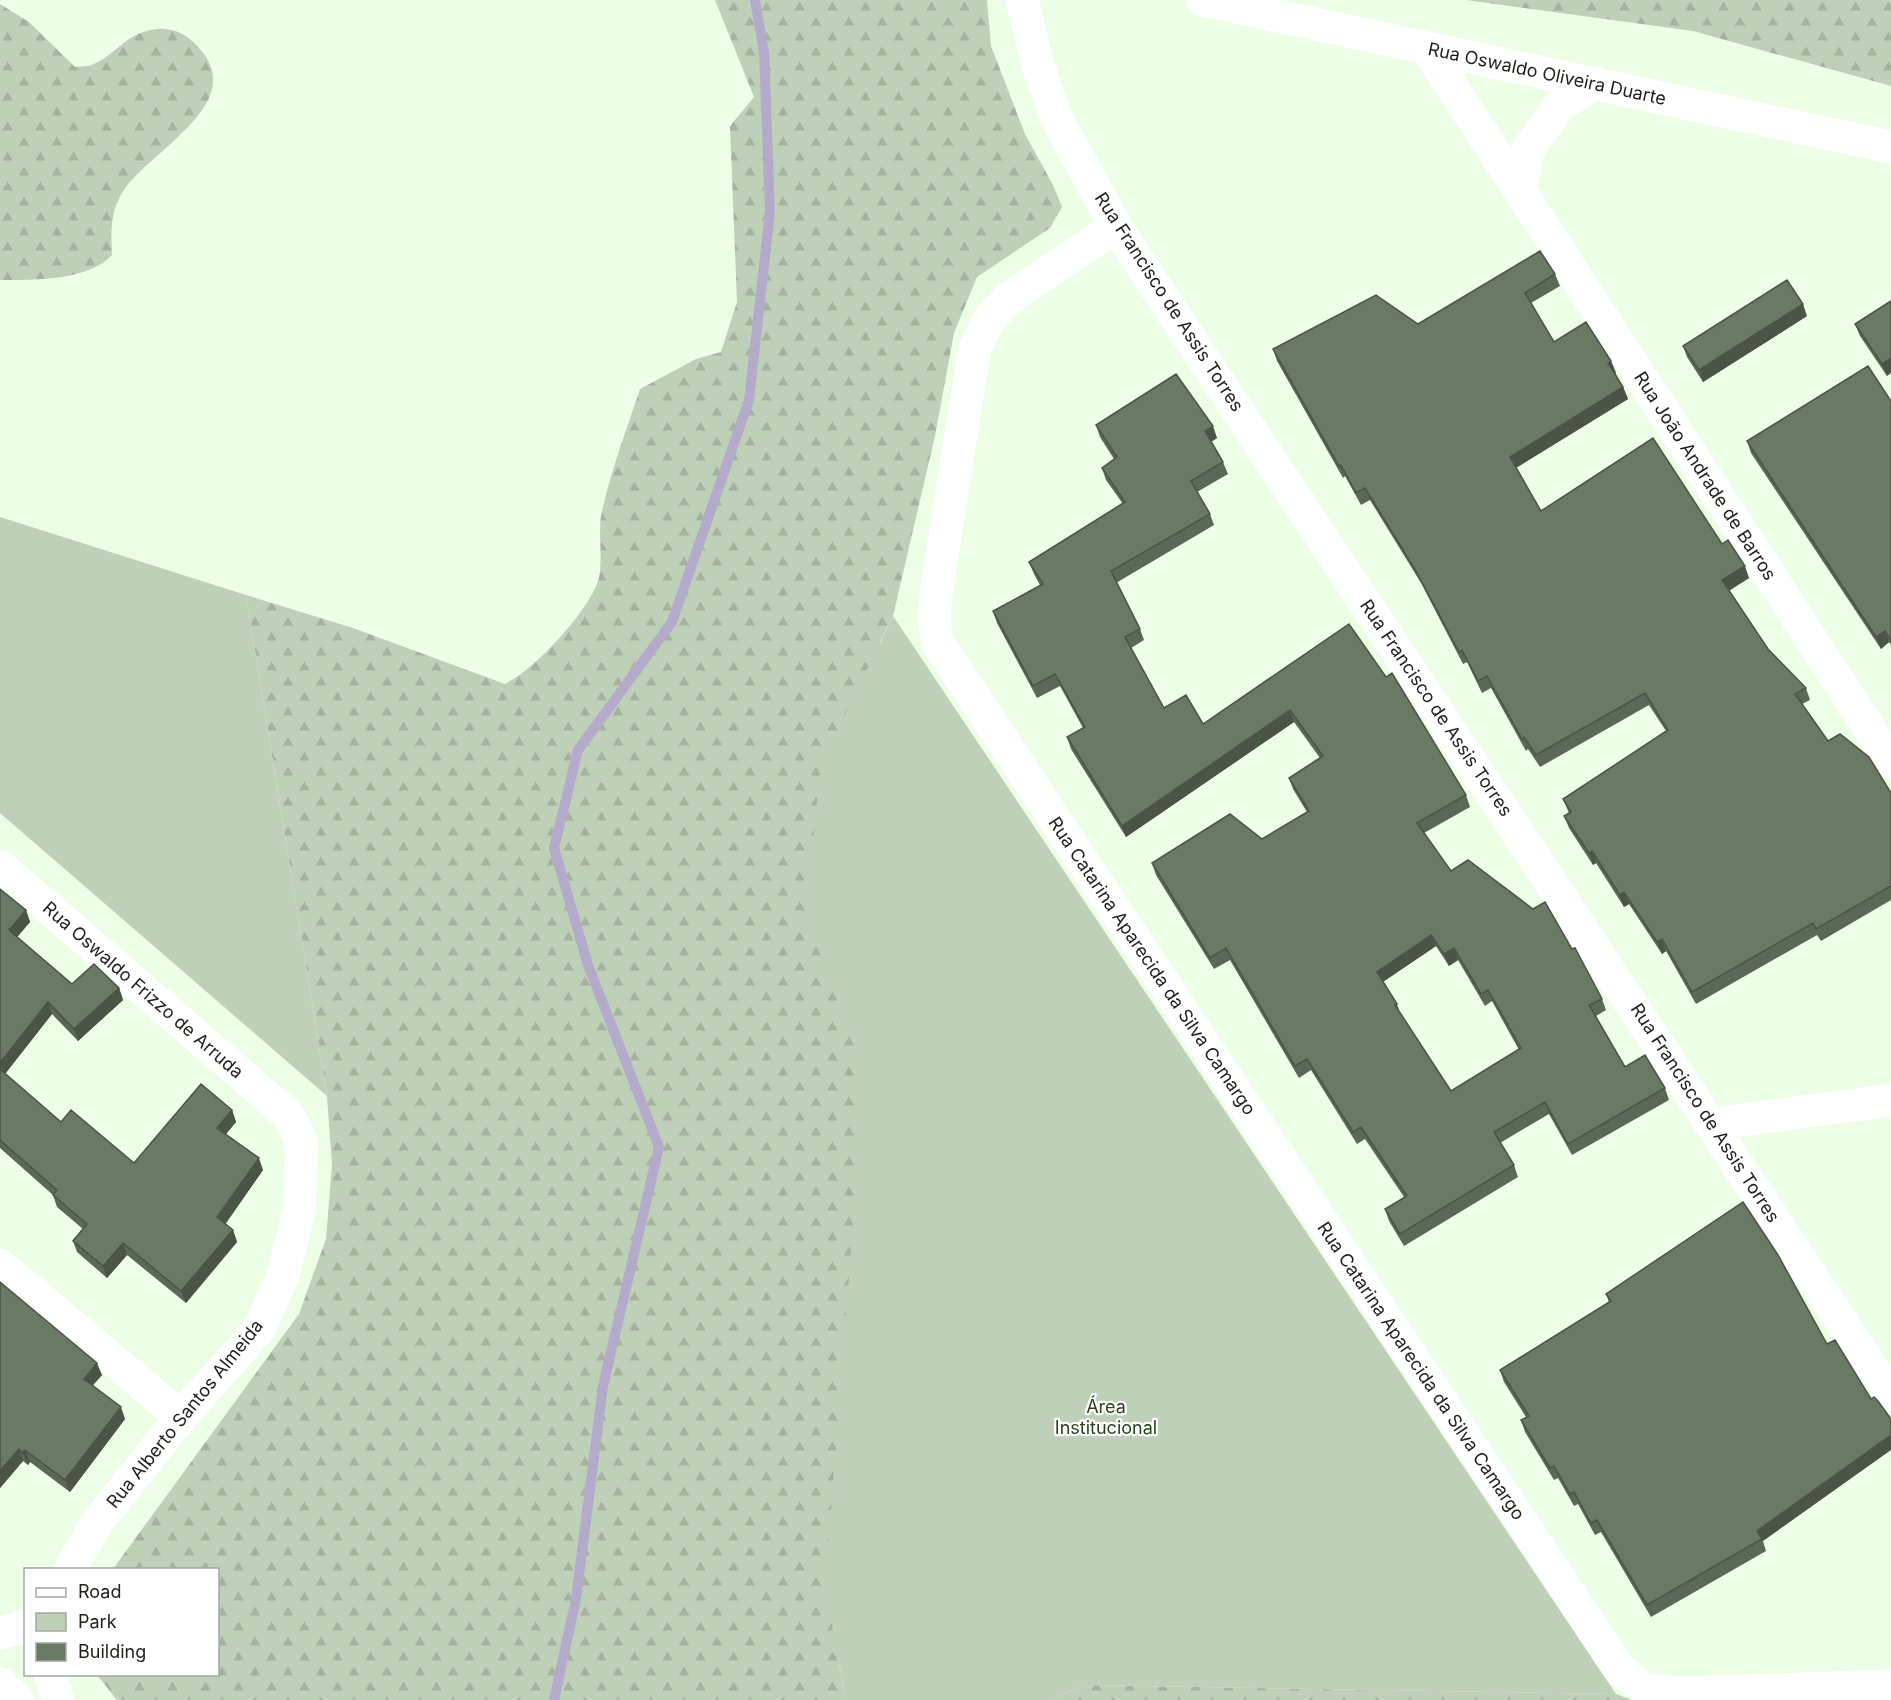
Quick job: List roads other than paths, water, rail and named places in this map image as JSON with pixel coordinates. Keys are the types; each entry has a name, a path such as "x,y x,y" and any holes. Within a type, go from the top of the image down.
{"street":[{"name":"Rua Francisco de Assis Torres","path":"1022,0 1038,66 1057,119 1116,227 1891,1396"},
{"name":"Rua Oswaldo Oliveira Duarte","path":"1203,0 1891,147"},
{"name":"Rua João Andrade de Barros","path":"1427,49 1891,762"},
{"path":"1520,191 1528,150 1559,106 1595,83"},
{"name":"Rua Catarina Aparecida da Silva Camargo","path":"1116,227 1009,298 990,318 975,347 937,586 934,615 937,642 1620,1670 1644,1688 1676,1693 1891,1686"},
{"name":"Rua Oswaldo Frizzo de Arruda","path":"0,866 287,1114"},
{"path":"1712,1124 1891,1100"},
{"name":"Rua Alberto Santos Almeida","path":"71,1568 96,1524 181,1418 260,1328 283,1275 298,1211 302,1142 287,1114"},
{"path":"0,1265 181,1418"},
{"path":"0,1633 24,1627"},
{"path":"51,1676 58,1700"},
{"path":"0,1684 17,1700"}],"waterway":[{"path":"554,1700 576,1599 603,1386 659,1147 588,965 554,848 578,750 672,622 749,400 770,212 764,52 755,0"}],"park label":[{"name":"Área Institucional","path":"1106,1417"}]}
